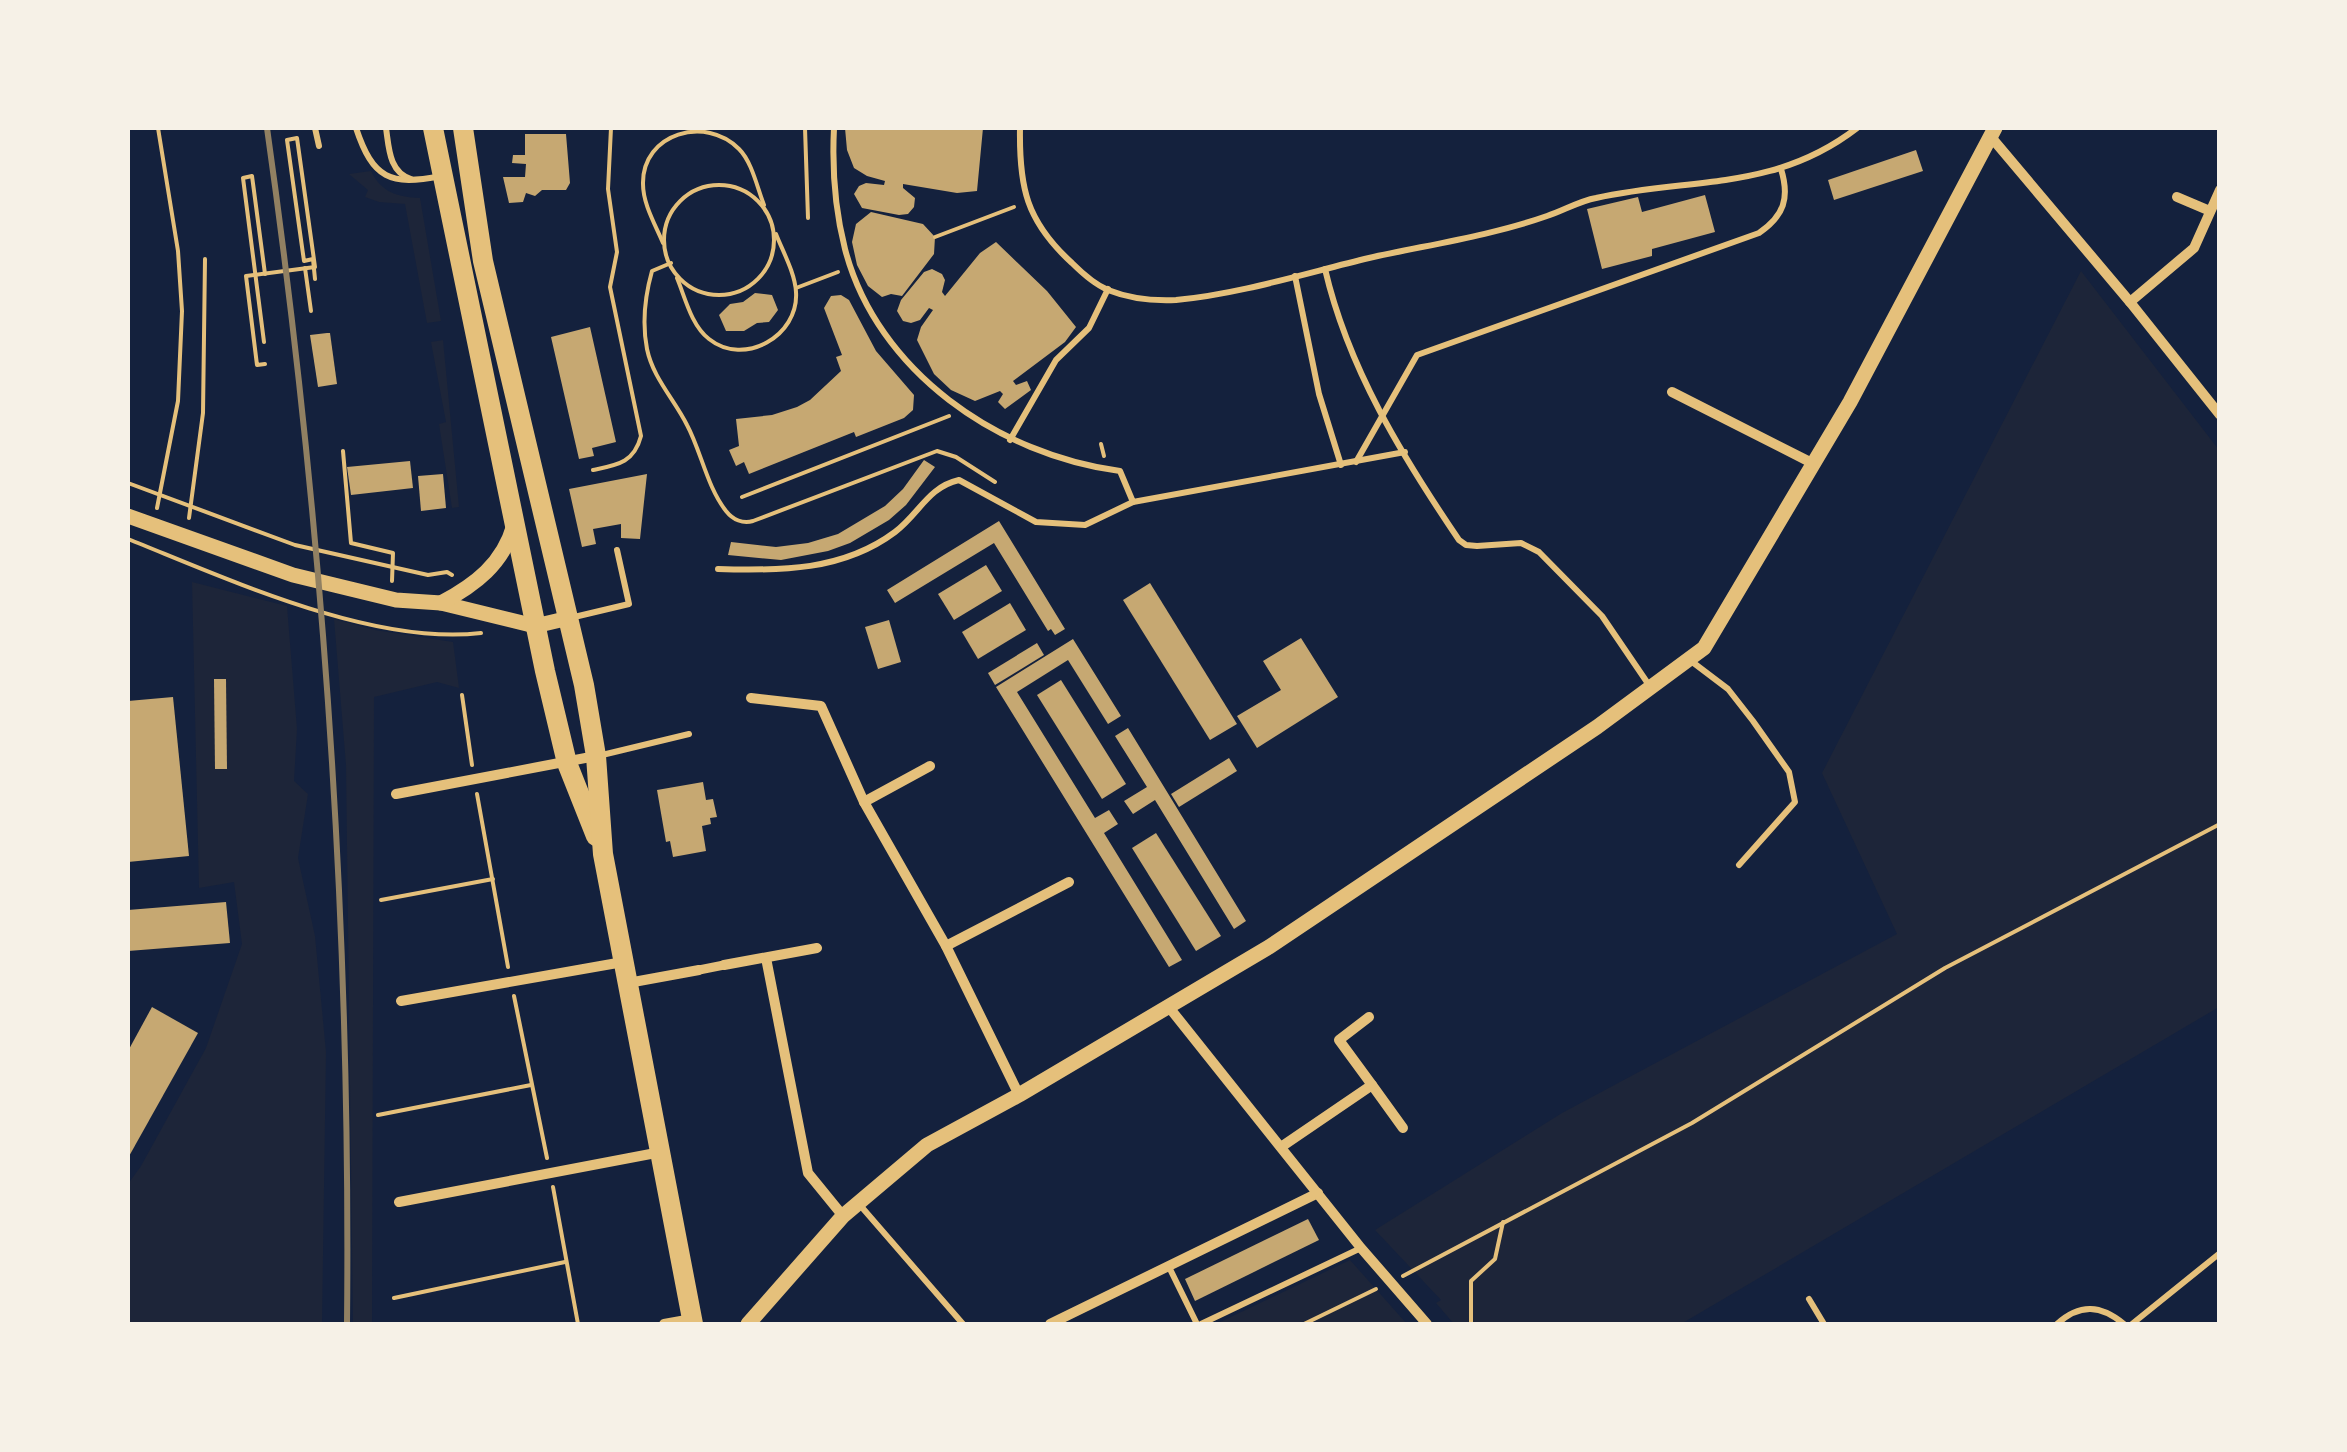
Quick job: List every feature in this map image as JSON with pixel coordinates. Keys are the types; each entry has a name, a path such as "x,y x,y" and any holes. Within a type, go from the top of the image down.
{"highway":[{"path":"433,128 535,626 567,763 603,854"},
{"path":"462,128 484,261 569,618 596,756 603,854 693,1321"}],"street":[{"path":"748,1324 842,1216 928,1145 1270,948 1690,661 1716,633 1850,402 1993,132 2220,416"},
{"path":"2130,302 2194,248 2220,190"},
{"path":"2177,197 2210,211"},
{"path":"1672,392 1814,464"},
{"path":"128,516 293,575 379,596 440,603 535,626 569,618"},
{"path":"440,603 472,586 507,548 514,524"},
{"path":"751,698 821,706 864,802 946,946 1019,1095"},
{"path":"396,794 596,756"},
{"path":"864,802 930,766"},
{"path":"946,946 1069,882"},
{"path":"628,984 817,948"},
{"path":"766,958 808,1173 842,1216"},
{"path":"400,1001 623,962"},
{"path":"1168,1006 1361,1248 1427,1324"},
{"path":"1369,1017 1339,1040 1403,1128"},
{"path":"1281,1147 1372,1085"},
{"path":"399,1202 661,1152"},
{"path":"1050,1324 1318,1194"},
{"path":"664,1324 693,1321"}],"lane":[{"path":"315,128 319,146"},
{"path":"356,128 369,157 389,178 402,182 442,176"},
{"path":"386,128 394,167 400,176 417,180"},
{"path":"834,128 837,201 851,267 884,329 918,372 962,411 1010,440 1044,455 1120,471 1134,502"},
{"path":"1020,128 1019,166 1027,202 1039,227 1062,254 1090,280 1108,290 1170,300 1295,276 1544,217 1594,198 1751,178 1780,169 1856,128"},
{"path":"1356,462 1417,355 1759,234 1776,222 1785,205 1787,190 1780,169"},
{"path":"1325,268 1354,363 1459,540 1477,546 1521,544 1540,552 1602,616 1651,690"},
{"path":"1295,276 1319,394 1341,465"},
{"path":"1010,440 1056,360 1089,328 1108,290"},
{"path":"718,569 784,571 856,554 895,532 943,484 959,480 1036,522 1085,525 1134,502 1405,452"},
{"path":"569,618 629,604 617,550"},
{"path":"1690,661 1728,689 1789,772 1794,802 1739,864"},
{"path":"596,756 689,734"},
{"path":"858,1203 963,1324"},
{"path":"1170,1267 1199,1324 1361,1248"},
{"path":"2057,1324 2074,1311 2089,1308 2107,1310 2128,1324 2220,1253"},
{"path":"1809,1299 1824,1324"}],"path":[{"path":"150,527 162,498 178,401 182,312 178,251 158,128"},
{"path":"593,470 625,463 633,456 642,436 610,287 617,252 608,189 610,128"},
{"path":"805,128 808,218"},
{"path":"702,130 736,146 744,154 774,229 796,288 791,318 783,330 754,348 723,347 701,331 646,204 643,184 653,153 675,134 702,130"},
{"path":"265,364 257,364 246,276 264,274 305,268 315,267 298,138 288,140 304,261 313,260 316,278"},
{"path":"264,274 252,176 242,178 264,342"},
{"path":"664,247 664,230 671,212 683,198 700,188 718,184 737,187 754,196 766,210"},
{"path":"935,237 1027,202"},
{"path":"677,277 708,294 742,290 758,280 769,264 774,229"},
{"path":"186,538 202,413 205,259"},
{"path":"671,263 652,271 644,322 647,348 652,367 688,426 724,508 736,519 753,521 937,451 956,457 996,483"},
{"path":"796,288 851,267"},
{"path":"305,268 311,311"},
{"path":"742,497 932,423"},
{"path":"1101,444 1106,469"},
{"path":"343,451 351,543 392,553 387,567"},
{"path":"128,482 162,498 296,545 428,576 447,572 472,586"},
{"path":"128,538 273,596 375,624 445,637 481,632"},
{"path":"462,695 511,982 578,1324"},
{"path":"1437,1259 1692,1124 1944,968 2220,824"},
{"path":"381,900 493,878"},
{"path":"378,1114 533,1085"},
{"path":"1471,1324 1471,1280 1494,1259 1503,1222"},
{"path":"394,1298 567,1262"},
{"path":"1304,1324 1344,1305"}],"shaded area":[{"path":"371,171 391,192 420,198 441,321 427,323 405,204 365,197 368,190 349,174"},
{"path":"2081,271 2219,450 2219,1007 1681,1324 1454,1324 1436,1303 1441,1300 1375,1230 1562,1113 1897,934 1822,773"},
{"path":"443,340 459,507 452,508 439,424 446,422 431,342"},
{"path":"192,582 287,606 297,729 294,781 308,794 298,858 315,936 326,1052 322,1324 128,1324 128,1184 206,1048 242,944 234,882 199,888"},
{"path":"334,619 375,630 453,642 459,688 437,682 374,697 372,1324 353,1324 346,765"},
{"path":"1350,1260 1407,1324 1216,1324"}],"building":[{"path":"845,128 983,128 977,191 957,193 903,184 915,198 908,214 862,208 854,194 859,186 884,185 885,181 854,168"},
{"path":"525,134 566,134 570,183 566,190 542,190 535,196 526,193 523,202 509,203 503,177 525,177 526,164 512,163 513,155 525,155"},
{"path":"1916,150 1923,171 1834,200 1828,180"},
{"path":"1705,195 1715,232 1652,249 1652,256 1602,269 1587,209 1638,197 1642,212"},
{"path":"871,212 923,224 935,237 934,254 902,296 882,297 868,286 857,265 852,242 856,224"},
{"path":"996,242 1047,291 1076,327 1065,342 1013,381 1016,385 1027,381 1031,390 1005,409 998,402 1003,394 1000,391 975,401 951,390 934,374 917,340 933,310 929,308 920,320 911,323 903,321 897,311 924,272 932,269 942,274 945,296 980,253"},
{"path":"755,293 772,295 778,310 769,322 757,323 744,331 726,331 719,315 730,304 743,302"},
{"path":"841,295 849,300 876,351 914,395 913,410 904,418 856,437 854,432 749,474 744,462 736,466 729,450 739,446 736,419 772,415 797,407 841,371 836,357 842,355 824,308 831,296"},
{"path":"590,327 616,442 592,448 594,456 579,459 551,337"},
{"path":"330,333 337,384 318,387 310,335"},
{"path":"924,460 935,467 906,505 850,543 781,560 728,555 731,542 776,547 838,534 885,506"},
{"path":"410,461 413,488 351,495 347,467"},
{"path":"443,474 446,508 421,511 418,476"},
{"path":"647,474 640,539 621,538 621,524 593,529 596,544 582,547 569,489"},
{"path":"999,521 1065,629 1055,635 1051,629 1048,631 994,543 895,603 887,590"},
{"path":"986,565 1002,591 954,620 938,594"},
{"path":"1150,583 1237,724 1210,740 1123,600"},
{"path":"1010,603 1026,630 978,659 962,632"},
{"path":"889,620 901,662 878,669 865,627"},
{"path":"1301,638 1338,697 1257,748 1237,716 1281,690 1263,661"},
{"path":"1073,639 1121,716 1108,724 1068,660 1017,692 1095,818 1109,810 1118,824 1104,833 1182,960 1169,967 996,687"},
{"path":"1037,643 1044,655 995,685 988,673"},
{"path":"214,679 226,679 227,769 215,769"},
{"path":"1061,680 1126,784 1102,799 1037,695"},
{"path":"173,697 189,856 128,862 128,701"},
{"path":"1128,728 1246,921 1234,929 1155,800 1133,814 1124,801 1147,787 1115,736"},
{"path":"1229,758 1237,771 1179,807 1171,794"},
{"path":"703,782 706,800 713,799 717,817 702,826 706,851 673,857 670,841 666,842 657,790"},
{"path":"1156,833 1221,936 1196,951 1132,848"},
{"path":"226,902 230,943 128,951 128,910"},
{"path":"152,1007 198,1033 128,1158 128,1051"},
{"path":"1308,1219 1319,1240 1195,1301 1185,1279"}],"railway":[{"path":"267,128 304,426 330,724 344,1024 347,1324"}]}
